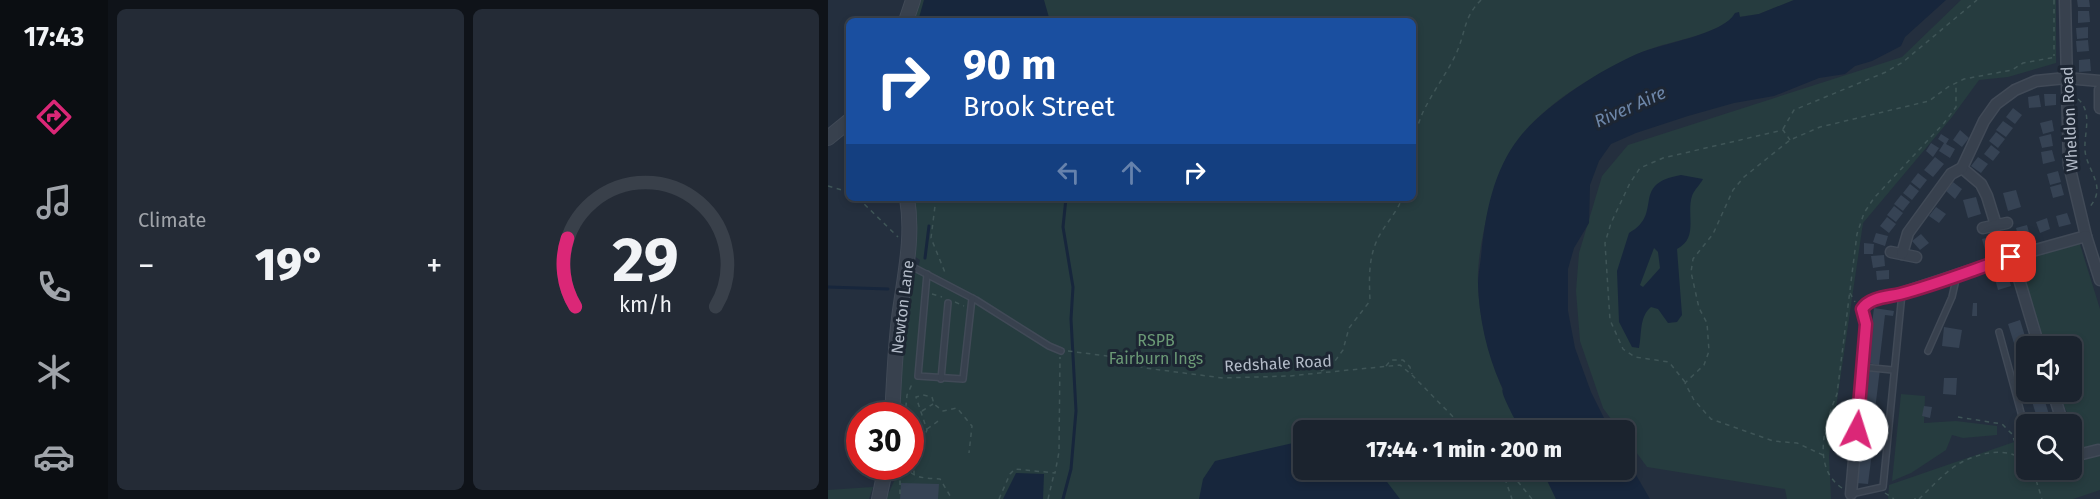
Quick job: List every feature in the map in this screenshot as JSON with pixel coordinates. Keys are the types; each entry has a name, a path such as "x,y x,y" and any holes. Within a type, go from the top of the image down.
{"street":[{"path":"907,18 913,0"},
{"name":"Wheldon Road","path":"2065,0 2069,165 2086,236 2097,259 2100,280"},
{"path":"1917,257 1896,253 1951,174 1962,168 1984,121 1996,104 2015,90 2036,81 2066,78 2100,81"},
{"path":"2100,90 2100,108"},
{"path":"828,138 846,123"},
{"path":"1962,168 1981,184 2001,224 1983,228"},
{"name":"Newton Lane","path":"893,402 896,338 905,264 910,249 907,201"},
{"path":"1851,494 1866,324 1862,309 1872,300 1902,294 2011,257 2086,236"},
{"path":"2007,239 2036,336"},
{"path":"2082,454 2098,450"},
{"path":"879,499 883,480"}],"lane":[{"path":"905,264 972,298 1049,346 1063,351"},
{"path":"927,274 918,376 960,380 964,377 972,298"},
{"path":"1928,351 1953,297 1957,275"},
{"path":"1851,494 1883,488 1902,294"},
{"path":"941,379 948,303"},
{"path":"1999,332 2021,414"},
{"path":"1862,367 1893,370"}],"path":[{"path":"1416,132 1424,110 1456,54 1467,16 1481,0"},
{"path":"1823,454 1797,443 1773,441 1711,419 1694,400 1685,383 1669,362 1635,357 1623,349 1610,320 1607,294 1605,243 1611,223 1630,183 1640,168 1663,158 1783,130 1794,110 1886,72 1903,62 1977,0"},
{"path":"2054,0 2054,57"},
{"path":"1685,383 1704,365 1709,351 1707,323 1699,308 1691,272 1694,259 1713,234 1732,190 1744,177 1790,140 1820,127 1929,101 1964,79 2012,70 2023,63 2066,57"},
{"path":"1851,494 1832,482 1823,454 1829,413 1837,394 1857,234 1864,213 1874,198 1956,107 1956,83"},
{"path":"2067,91 2081,101 2085,110 2087,121 2085,150 2097,190 2095,201 2089,208 2080,212"},
{"path":"1783,130 1790,140"},
{"path":"828,186 846,191"},
{"path":"861,201 910,249"},
{"path":"936,201 931,238 950,286"},
{"path":"1320,372 1332,365 1343,350 1349,328 1370,301 1369,269 1372,250 1400,201"},
{"path":"1048,499 1059,452 1061,379 1059,364 1063,351"},
{"name":"Redshale Road","path":"1063,351 1107,356 1145,368 1224,378 1289,376 1386,366 1391,360 1403,360 1410,367 1413,375"},
{"path":"1386,366 1400,365 1413,375 1456,420"},
{"path":"906,402 912,383 918,376"},
{"path":"918,402 916,397 923,395 932,397 934,404 943,411 957,408 972,426 969,453"},
{"path":"924,409 934,404"},
{"path":"1958,417 2002,424 2012,434 2016,446"},
{"path":"924,437 927,430 941,419"},
{"path":"924,420 927,430"},
{"path":"1920,499 1961,462 1998,451 2016,456"},
{"path":"999,499 1010,474 1015,469 1055,473"},
{"path":"924,477 940,479 952,499"},
{"path":"900,480 900,494"},
{"path":"1506,480 1512,499"},
{"path":"1517,480 1532,499"},
{"path":"2036,480 2042,499"}],"green space":[{"name":"RSPB Fairburn Ings","path":"917,0 1794,0 1759,14 1739,17 1739,13 1716,28 1648,50 1619,63 1588,80 1544,112 1520,137 1508,154 1493,191 1488,211 1479,256 1478,283 1481,316 1488,348 1516,420 1293,420 1293,480 1547,480 1556,499 886,499 895,480 924,480 924,402 899,402 910,272 917,273 920,260 914,256 912,201 1416,201 1416,18 911,18"},
{"path":"1961,0 2056,0 2056,63 2008,77 1979,80 1952,117 1863,223 1829,456 1831,499 1787,499 1785,489 1647,467 1635,451 1635,420 1612,420 1603,408 1580,341 1576,291 1579,253 1602,176 1628,145 1902,57"},
{"path":"2078,238 2100,309 2100,490 2073,499 1888,499 1889,485 2014,442 2016,444 2016,480 2082,480 2082,414 2068,414 2062,402 2082,402 2082,336 2039,336 2011,257"},
{"path":"1901,394 1925,396 1924,423 1956,421 1997,426 1997,435 1963,438 1952,435 1946,450 1911,473 1892,481"},
{"path":"873,487 869,499 828,499 828,490"}],"water":[{"path":"924,0 1044,0 1049,18 919,18"},
{"name":"River Aire","path":"1794,0 1946,0 1905,37 1901,46 1872,61 1855,66 1845,74 1819,78 1774,96 1734,103 1688,116 1611,144 1599,161 1590,185 1589,223 1574,248 1568,269 1568,311 1575,348 1591,392 1605,420 1515,420 1504,397 1488,348 1482,323 1478,284 1488,210 1497,179 1510,151 1519,138 1543,114 1590,79 1622,61 1648,50 1705,33 1728,21 1735,13 1739,12 1740,17 1759,14"},
{"path":"1681,175 1703,179 1692,196 1688,239 1677,249 1682,315 1677,322 1668,323 1658,309 1651,307 1644,316 1639,348 1632,347 1619,322 1617,271 1629,233 1645,217 1651,192 1665,179","holes":["1654,248 1658,252 1660,268 1643,287 1640,285"]},
{"path":"1293,443 1293,480 1386,480 1400,499 1199,499 1203,479 1215,461"},
{"path":"1016,473 1044,474 1043,499 1003,499"},
{"path":"1635,473 1650,499 1556,499 1547,480 1635,480"}],"building":[{"path":"2077,0 2089,0 2090,7 2078,7"},
{"path":"2078,11 2089,11 2090,22 2078,23"},
{"path":"2088,27 2088,38 2077,39 2076,28"},
{"path":"2088,40 2089,51 2077,52 2076,41"},
{"path":"2090,59 2091,71 2079,72 2079,60"},
{"path":"2044,94 2056,94 2056,105 2045,106"},
{"path":"2039,95 2041,107 2029,108 2028,97"},
{"path":"2013,108 2022,115 2015,124 2006,117"},
{"path":"2052,120 2054,131 2043,134 2040,123"},
{"path":"2003,121 2013,128 2006,137 1996,130"},
{"path":"1960,130 1969,138 1962,147 1953,140"},
{"path":"1996,132 2005,139 1998,148 1989,141"},
{"path":"1941,134 1949,139 1946,144 1955,149 1950,158 1939,151 1944,143 1938,139"},
{"path":"2051,134 2053,146 2042,148 2039,137"},
{"path":"1931,143 1939,148 1933,157 1926,151"},
{"path":"1991,145 2000,152 1993,161 1984,154"},
{"path":"2052,150 2055,161 2043,164 2041,152"},
{"path":"1935,157 1944,164 1933,177 1924,170"},
{"path":"1978,157 1988,164 1981,173 1971,166"},
{"path":"2058,171 2061,182 2050,185 2047,174"},
{"path":"1918,173 1927,180 1920,189 1911,182"},
{"path":"1953,182 1962,189 1955,199 1946,191"},
{"path":"1910,184 1919,191 1912,200 1903,193"},
{"path":"2061,184 2064,195 2053,198 2050,187"},
{"path":"2016,190 2021,207 2008,211 2003,193"},
{"path":"1901,195 1910,202 1903,211 1894,204"},
{"path":"1976,197 1981,214 1968,218 1963,200"},
{"path":"1894,206 1903,213 1896,222 1887,215"},
{"path":"1936,207 1946,214 1939,223 1929,216"},
{"path":"2067,213 2071,224 2059,227 2056,216"},
{"path":"1887,217 1896,224 1889,233 1880,226"},
{"path":"2047,218 2050,229 2040,233 2036,222"},
{"path":"2027,225 2030,236 2019,240 2016,228"},
{"path":"1876,233 1888,236 1885,246 1873,242"},
{"path":"1921,234 1929,243 1920,250 1912,241"},
{"path":"1994,236 1999,253 1987,257 1982,239"},
{"path":"1864,243 1874,244 1873,254 1864,254"},
{"path":"1884,255 1885,266 1873,268 1871,256"},
{"path":"2006,269 2011,286 1998,290 1993,272"},
{"path":"1889,270 1889,279 1877,280 1876,271"},
{"path":"1973,303 1977,303 1977,316 1972,316"},
{"path":"1874,308 1894,311 1893,316 1885,315 1879,365 1867,363"},
{"path":"2020,320 2025,336 2016,336 2016,350 2008,324"},
{"path":"1944,327 1962,330 1959,348 1942,346"},
{"path":"1868,368 1880,369 1873,426 1861,424"},
{"path":"1944,378 1957,378 1956,395 1943,394"},
{"path":"2032,402 2045,402 2049,414 2036,414"},
{"path":"1924,406 1932,407 1930,418 1922,416"},
{"path":"1863,428 1875,429 1868,484 1856,483"},
{"path":"901,483 939,484 938,499 900,499"}],"waterway":[{"path":"1063,499 1071,469 1076,411 1071,319 1073,287 1063,227 1066,201"},
{"path":"925,258 929,226"},
{"path":"828,287 888,289"}],"route":[{"path":"1857,430 1866,324 1862,309 1865,304 1872,300 1902,294 2011,257"}]}
